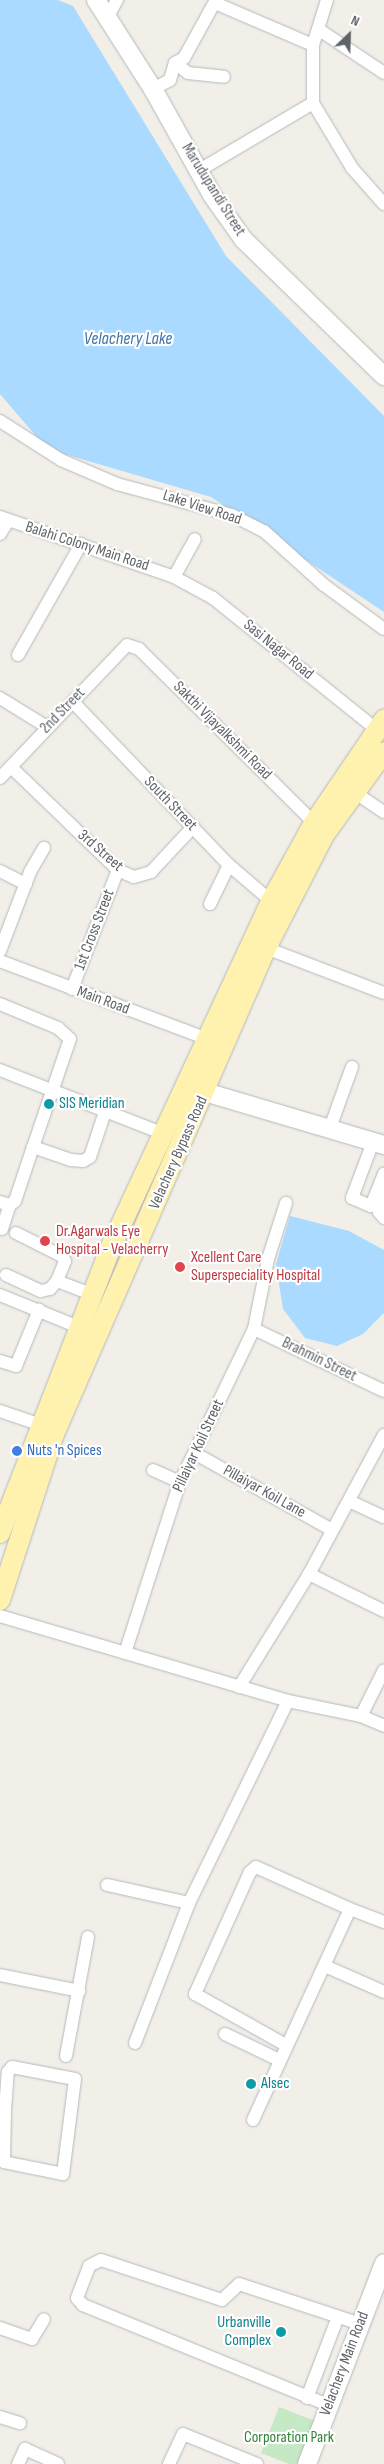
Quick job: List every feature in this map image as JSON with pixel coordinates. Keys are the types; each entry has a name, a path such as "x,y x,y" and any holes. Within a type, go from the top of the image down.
{"main road":[{"name":"Velachery Bypass Road","path":"0,1600 81,1328 112,1244 271,901 314,823 380,725"},
{"name":"Velachery Bypass Road","path":"0,1533 134,1256 206,1092 266,948 324,836 384,752"},
{"path":"112,1244 134,1256"}],"street":[{"name":"Marudupandi Street","path":"96,0 153,89 198,171 243,239 384,376"},
{"path":"107,18 117,0"},
{"path":"327,0 314,45 313,102 352,168 384,204"},
{"path":"153,89 170,80 176,63 184,58 215,1 314,45"},
{"path":"318,29 384,73"},
{"path":"176,63 188,73 224,77"},
{"path":"198,171 313,102"},
{"name":"Lake View Road","path":"0,421 60,460 117,484 232,515 264,531 324,585 384,629"},
{"path":"0,534 4,519"},
{"name":"Balahi Colony Main Road","path":"4,519 174,576"},
{"path":"174,576 195,539"},
{"path":"18,655 82,544"},
{"name":"Sasi Nagar Road","path":"174,576 213,598 380,725"},
{"name":"2nd Street","path":"0,778 127,645"},
{"name":"Sakthi Vijayalkshmi Road","path":"127,645 139,649 314,823"},
{"path":"0,698 47,727"},
{"name":"South Street","path":"73,702 229,865 271,901"},
{"name":"3rd Street","path":"11,767 118,870 134,877 144,877 193,827"},
{"path":"354,792 384,812"},
{"path":"0,951 26,884 44,848"},
{"path":"210,904 229,865"},
{"name":"1st Cross Street","path":"72,989 118,870"},
{"path":"0,871 26,884"},
{"path":"266,948 384,993"},
{"name":"Main Road","path":"0,961 207,1039"},
{"path":"0,1004 66,1033 70,1043 52,1091 16,1201 5,1203 2,1229"},
{"path":"330,1128 352,1067"},
{"path":"0,1070 164,1134"},
{"path":"206,1092 378,1143 352,1198 371,1206 384,1174"},
{"path":"33,1147 82,1161 90,1157 105,1112"},
{"path":"384,1195 379,1212 384,1218"},
{"name":"Pillaiyar Koil Street","path":"125,1653 180,1482 196,1454 254,1329 268,1259 286,1202"},
{"path":"6,1275 41,1290 50,1290 57,1281 65,1261 62,1256 16,1233"},
{"path":"57,1281 93,1295"},
{"path":"0,1295 81,1328"},
{"path":"0,1362 16,1366 39,1310"},
{"name":"Brahmin Street","path":"254,1329 384,1391"},
{"path":"0,1410 50,1428"},
{"path":"239,1687 309,1574 384,1435"},
{"name":"Pillaiyar Koil Lane","path":"196,1454 332,1530"},
{"path":"153,1470 180,1482"},
{"path":"349,1501 384,1517"},
{"path":"309,1574 384,1611"},
{"path":"0,1616 288,1701 361,1716 384,1726"},
{"path":"361,1716 384,1670"},
{"path":"135,2043 189,1903 288,1701"},
{"path":"286,2045 195,1994 250,1872 260,1868 350,1909 384,1922"},
{"path":"107,1885 189,1903"},
{"path":"253,2120 350,1909"},
{"path":"66,2056 88,1937"},
{"path":"325,1966 384,1992"},
{"path":"0,1975 79,1991"},
{"path":"225,2034 279,2060"},
{"path":"12,2067 75,2080 62,2174 4,2162 2,2115 8,2072 12,2067"},
{"path":"328,2405 83,2305 77,2298 89,2266 100,2260 222,2300 239,2284 360,2324"},
{"name":"Velachery Main Road","path":"307,2464 384,2263"},
{"path":"307,2398 338,2317"},
{"path":"0,2328 32,2339 44,2319"},
{"path":"0,2417 20,2423"},
{"path":"169,2464 183,2434 257,2464"},
{"path":"18,2464 25,2449 58,2464"}],"green space":[{"name":"Corporation Park","path":"279,2407 318,2422 302,2464 289,2464 261,2453"}],"water":[{"name":"Velachery Lake","path":"0,0 58,0 73,6 226,256 384,416 384,612 211,497 47,449 0,394"},
{"path":"290,1216 349,1231 384,1250 384,1313 363,1334 337,1346 305,1338 283,1309 276,1264"}],"place":[{"name":"SIS Meridian","path":"49,1104"},
{"name":"Dr.Agarwals Eye Hospital - Velacherry","path":"45,1241"},
{"name":"Xcellent Care Superspeciality Hospital","path":"180,1267"},
{"name":"Nuts 'n Spices","path":"17,1451"},
{"name":"Alsec","path":"251,2084"},
{"name":"Urbanville Complex","path":"281,2332"}]}
